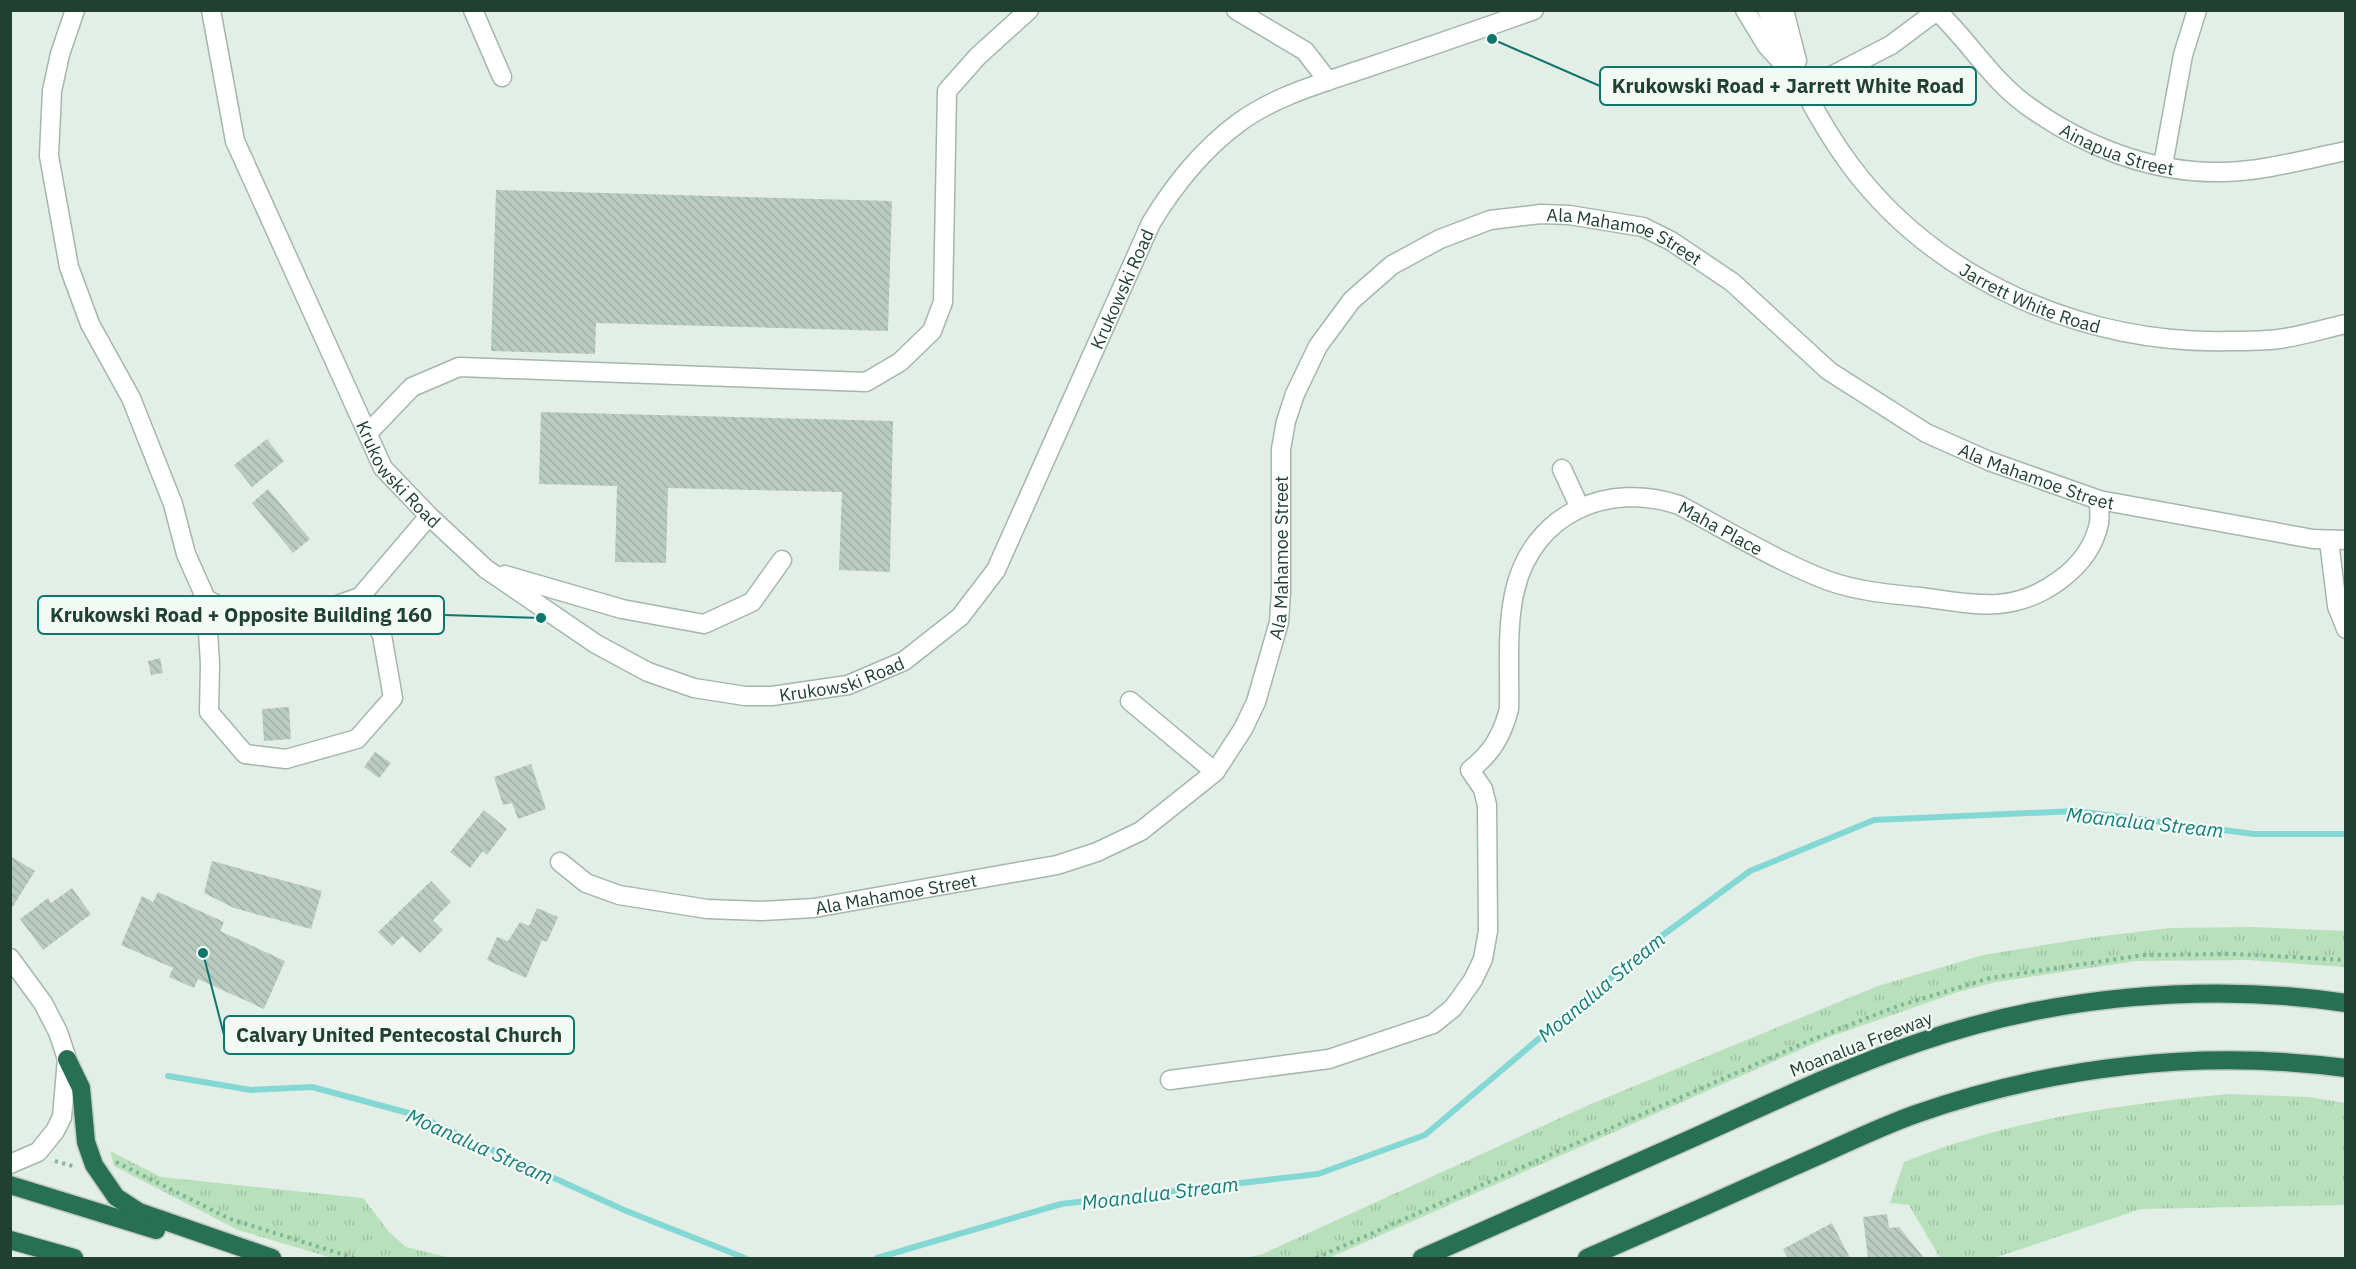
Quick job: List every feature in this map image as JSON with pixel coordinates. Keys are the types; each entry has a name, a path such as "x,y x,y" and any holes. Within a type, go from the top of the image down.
{"highway":[{"name":"Moanalua Freeway","path":"1422,1258 1850,1067 1957,1031 2032,1013 2145,998 2221,994 2297,997 2346,1004"},
{"path":"67,1059 81,1088 86,1142 94,1166 116,1197 139,1212 272,1258"},
{"path":"1587,1258 1881,1128 1987,1092 2061,1075 2169,1062 2267,1062 2346,1068"},
{"path":"10,1185 253,1258"},
{"path":"10,1240 74,1258"}],"street":[{"path":"75,10 60,54 52,91 49,156 69,267 90,324 131,398 173,504 186,554 206,599 210,664 209,712 245,754 286,759 357,739 393,698 382,635 360,597"},
{"name":"Krukowski Road","path":"211,10 235,141 383,468 429,516 486,569 605,649 648,672 694,688 745,696 796,694 848,685 904,661 960,617 996,570 1151,223 1172,189 1214,142 1238,123 1269,104 1328,81 1534,10"},
{"path":"473,10 502,77"},
{"path":"368,433 412,387 459,367 866,382 900,362 932,331 942,302 947,91 978,56 1029,10"},
{"path":"1236,10 1305,51 1328,81"},
{"path":"1745,10 1767,46 1802,85 1891,45 1937,11"},
{"name":"Jarrett White Road","path":"1767,10 1802,85 1851,166 1899,217 1923,238 1979,277 2033,304 2075,321 2119,332 2174,340 2278,339 2346,324"},
{"name":"Jarrett White Road","path":"1784,10 1792,34 1802,85"},
{"path":"2163,165 2183,55 2197,10"},
{"name":"Ainapua Street","path":"1937,11 2024,103 2092,145 2119,155 2163,165 2232,171 2346,151"},
{"name":"Ala Mahamoe Street","path":"560,862 586,884 619,895 671,905 739,912 814,908 1075,861 1119,843 1141,831 1215,772 1243,729 1256,702 1273,649 1281,592 1281,449 1286,421 1306,371 1330,330 1352,300 1371,282 1414,251 1490,220 1541,214 1569,215 1643,227 1671,241 1732,282 1829,371 1926,433 1989,461 2099,500 2337,541"},
{"path":"1562,469 1580,508"},
{"name":"Maha Place","path":"1170,1080 1329,1059 1433,1024 1448,1013 1479,970 1488,931 1487,805 1483,789 1470,771 1491,751 1505,724 1509,709 1512,609 1520,574 1538,542 1557,523 1580,508 1612,497 1646,497 1663,500 1679,505 1808,572 1843,585 1891,594 1998,604 2033,595 2049,587 2075,565 2089,545 2098,523 2099,500"},
{"path":"206,599 255,624 320,611 360,597 429,516"},
{"path":"2337,541 2337,606 2346,629"},
{"path":"486,569 622,609 704,624 752,602 782,560"},
{"path":"1130,701 1215,772"},
{"path":"10,958 43,1004 58,1032 67,1059 62,1117 56,1131 38,1152 10,1164"}],"path":[{"path":"45,1158 85,1169"},
{"path":"112,1161 230,1219 354,1258"}],"green space":[{"path":"2253,927 2345,931 2345,967 2248,960 2136,961 1996,982 1958,992 1829,1037 1329,1258 1245,1258 1260,1255 1591,1104 1878,986 1983,955 2087,938 2170,928"},
{"path":"2229,1094 2309,1097 2345,1103 2345,1205 2141,1209 1994,1258 1940,1258 1909,1205 1890,1203 1904,1162 1944,1147 2024,1124 2064,1116 2146,1103"},
{"path":"110,1151 161,1177 363,1198 389,1232 406,1247 451,1258 332,1258 238,1230 114,1166"}],"building":[{"path":"496,190 892,201 888,331 596,323 595,354 491,351"},
{"path":"541,412 893,421 890,572 839,570 842,492 668,488 666,563 615,562 617,486 539,484"},
{"path":"267,439 284,461 252,487 234,465"},
{"path":"268,489 310,539 293,553 252,503"},
{"path":"160,658 163,673 151,675 148,661"},
{"path":"289,707 291,739 264,741 262,709"},
{"path":"375,752 391,763 379,778 364,767"},
{"path":"531,764 546,809 518,819 512,803 503,805 494,777"},
{"path":"484,810 507,829 487,855 483,851 470,868 450,852"},
{"path":"10,856 35,871 10,911"},
{"path":"212,861 322,891 311,929 234,908 204,893"},
{"path":"431,881 451,902 433,920 443,930 420,953 402,936 392,946 378,932"},
{"path":"72,888 91,914 43,950 20,919 48,898 51,903"},
{"path":"158,892 224,922 220,931 285,961 264,1009 198,979 194,988 169,977 173,968 121,945 142,896 153,902"},
{"path":"537,908 558,917 547,942 542,940 526,978 487,960 497,937 508,941 520,922 529,926"},
{"path":"1887,1214 1889,1228 1899,1227 1924,1258 1868,1258 1863,1217"},
{"path":"1832,1223 1850,1258 1788,1258 1783,1249"}],"waterway":[{"name":"Moanalua Stream","path":"877,1258 1061,1204 1318,1174 1425,1135 1652,943 1750,871 1874,820 2076,811 2254,834 2346,834"},
{"name":"Moanalua Stream","path":"168,1076 251,1090 312,1087 416,1115 624,1210 745,1258"}],"place":[{"name":"Krukowski Road + Jarrett White Road","path":"1492,39"},
{"name":"Krukowski Road + Opposite Building 160","path":"541,618"},
{"name":"Calvary United Pentecostal Church","path":"203,953"}]}
